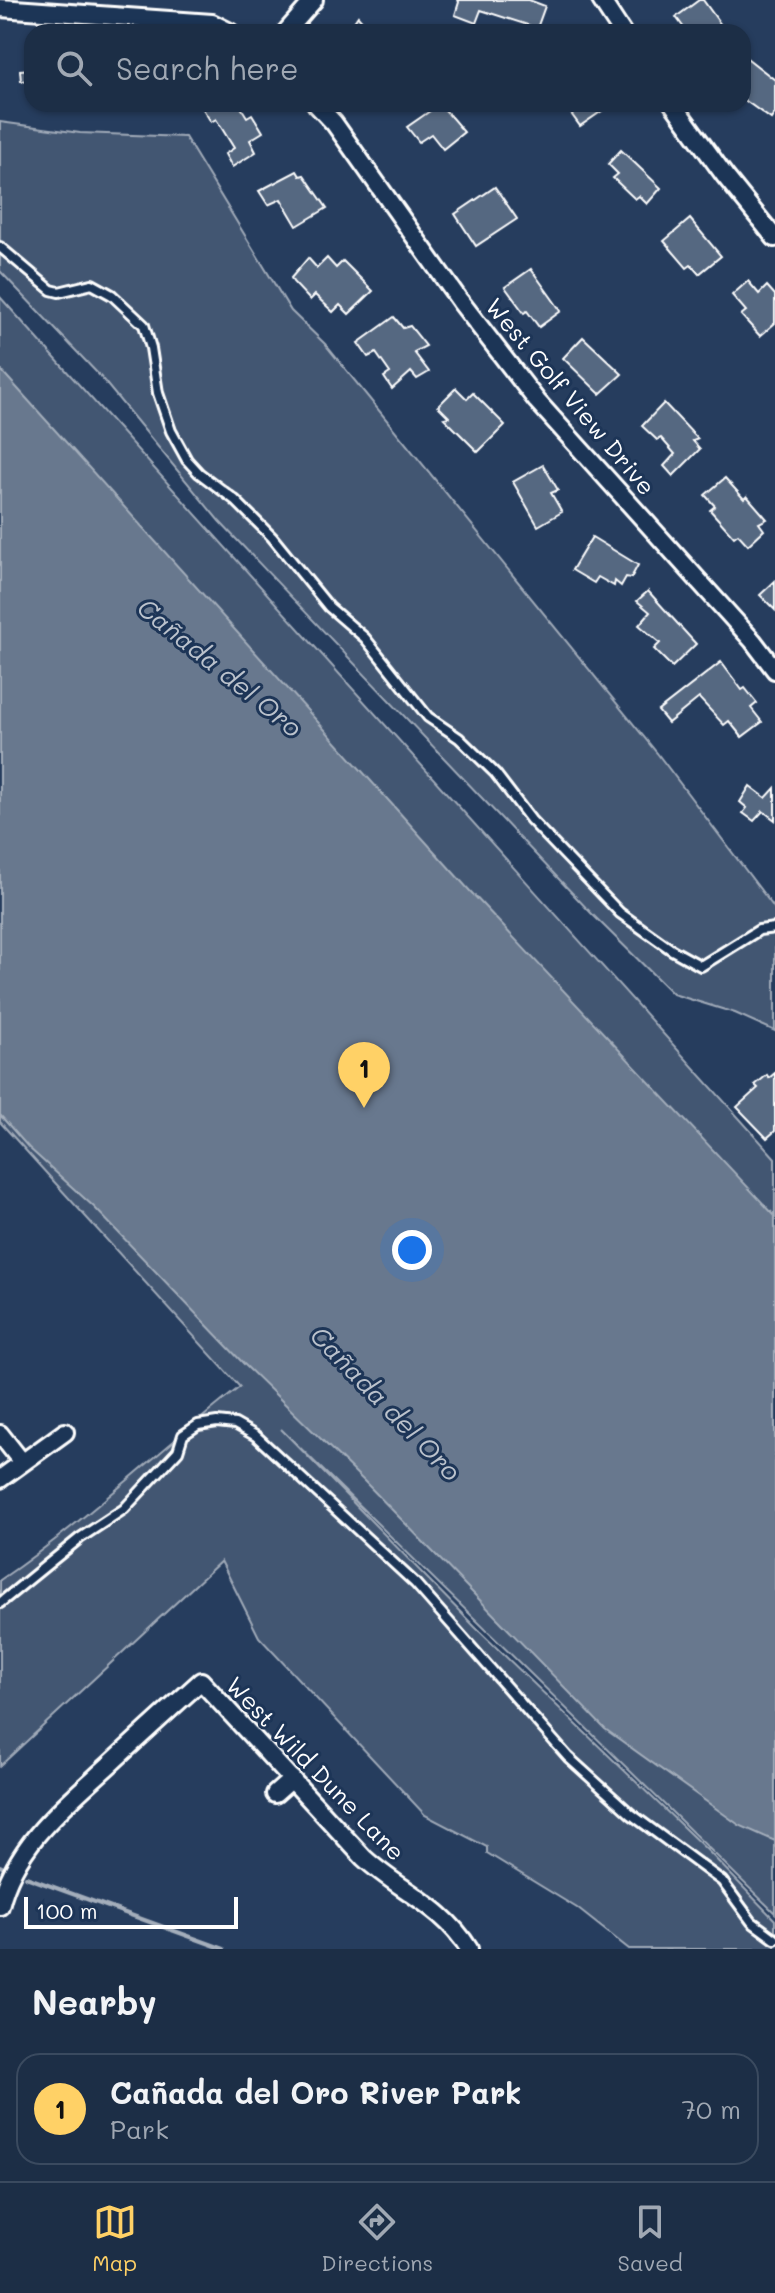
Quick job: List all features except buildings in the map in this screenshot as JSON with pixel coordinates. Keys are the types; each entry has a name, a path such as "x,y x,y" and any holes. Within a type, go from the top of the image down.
{"street":[{"path":"293,24 314,0"},
{"path":"601,0 617,24"},
{"path":"0,8 214,24"},
{"name":"West Golf View Drive","path":"324,112 460,301 537,401 753,641 775,670"},
{"path":"679,112 775,238"},
{"path":"0,1479 65,1432"},
{"path":"0,1434 22,1462"},
{"name":"West Wild Dune Lane","path":"0,1906 10,1875 22,1853 51,1818 201,1681 364,1858 385,1877 431,1905 446,1918 469,1949"},
{"path":"275,1794 292,1779"}],"lane":[{"path":"0,247 51,290 59,292 92,284 112,295 139,319 147,331 154,378 165,415 177,446 187,460 235,500 272,537 329,607 365,638 428,717 459,738 495,773 531,820 620,913 672,950 701,966 759,930 775,928"},
{"path":"0,1603 80,1538 124,1509 178,1451 183,1435 198,1425 217,1422 235,1424 256,1436 415,1583 568,1757 631,1814 722,1881 752,1922 775,1939"}],"shaded area":[{"path":"0,122 80,133 185,137 291,311 325,344 657,753 775,909 775,1031 735,1013 673,994 593,915 219,521 99,375 0,271"},
{"path":"0,297 775,1158 775,1913 281,1429 475,1627 709,1852 775,1920 775,1949 629,1949 577,1908 487,1853 487,1847 425,1815 259,1637 221,1561 0,1766 0,1580 92,1510 240,1387 0,1122"}],"water":[{"name":"Cañada del Oro","path":"0,369 470,891 775,1216 775,1841 739,1825 605,1729 365,1482 244,1364 94,1207 29,1148 0,1115"}],"waterway":[{"path":"26,1877 224,1949"}],"place":[{"name":"Cañada del Oro River Park","path":"364,1108"}]}
